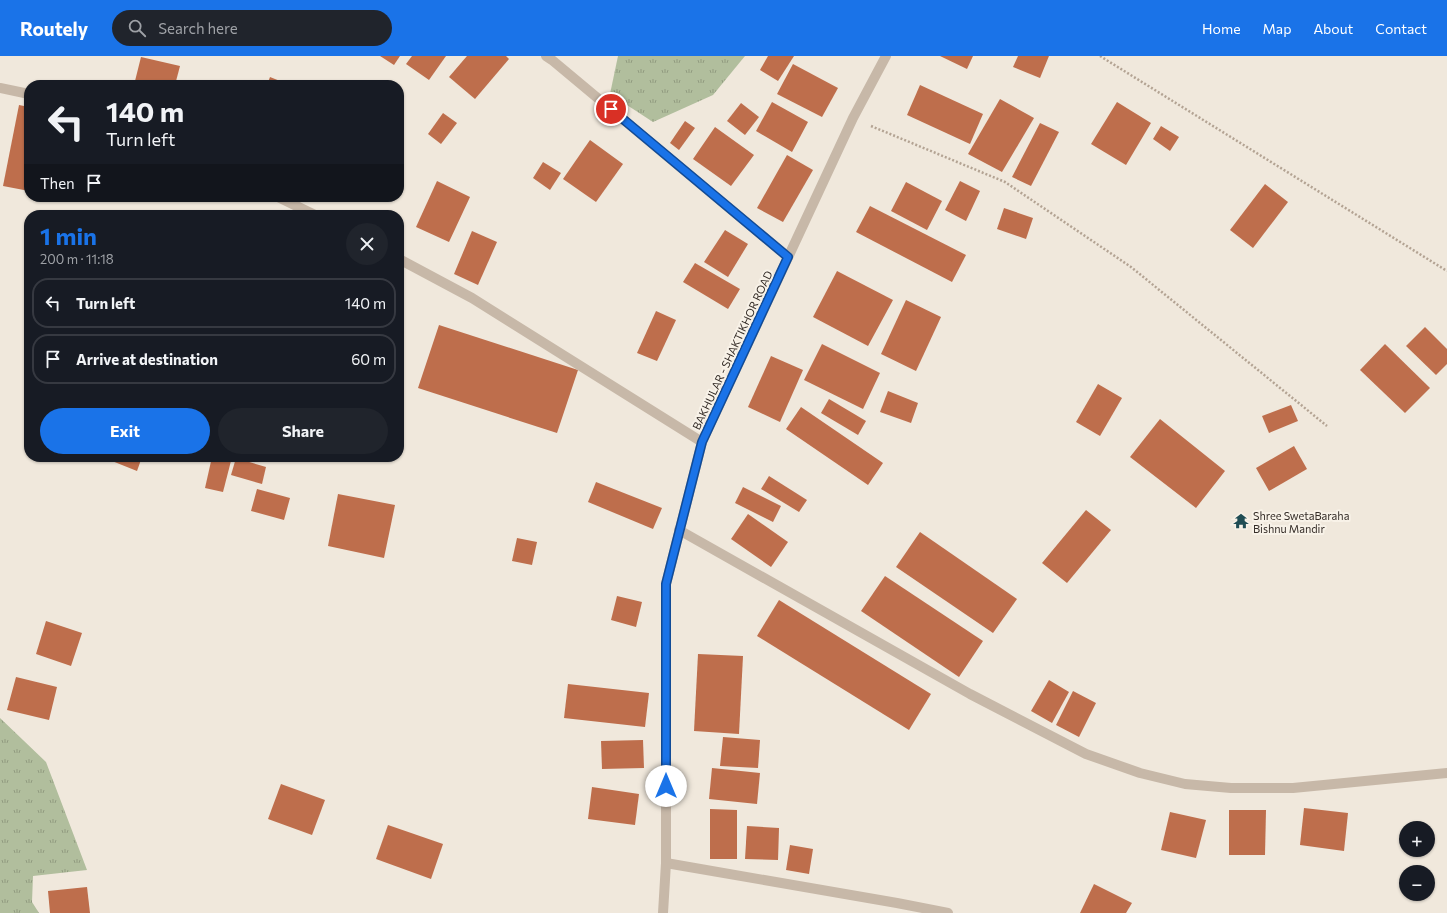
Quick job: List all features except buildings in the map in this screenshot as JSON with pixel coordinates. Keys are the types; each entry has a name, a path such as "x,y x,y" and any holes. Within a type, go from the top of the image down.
{"street":[{"path":"546,56 788,257"},
{"name":"BAKHULAR - SHAKTIKHOR ROAD","path":"663,913 666,863 666,584 679,530 702,442 853,118 886,56"},
{"path":"0,88 24,93"},
{"path":"288,202 305,210"},
{"path":"404,262 472,298 702,442"},
{"path":"679,530 977,698 1086,754 1140,773 1185,784 1231,788 1294,788 1447,773"},
{"path":"666,863 948,913"}],"path":[{"path":"1100,56 1447,271"},
{"path":"853,118 1005,182 1131,267 1326,426"}],"green space":[{"path":"618,56 745,56 713,95 653,122 610,94"},
{"path":"0,718 46,762 87,870 33,876 32,902 39,913 0,913"}],"place":[{"name":"Shree SwetaBaraha Bishnu Mandir","path":"1241,521"}],"route":[{"path":"611,109 788,257 702,442 666,584 666,786"}]}
